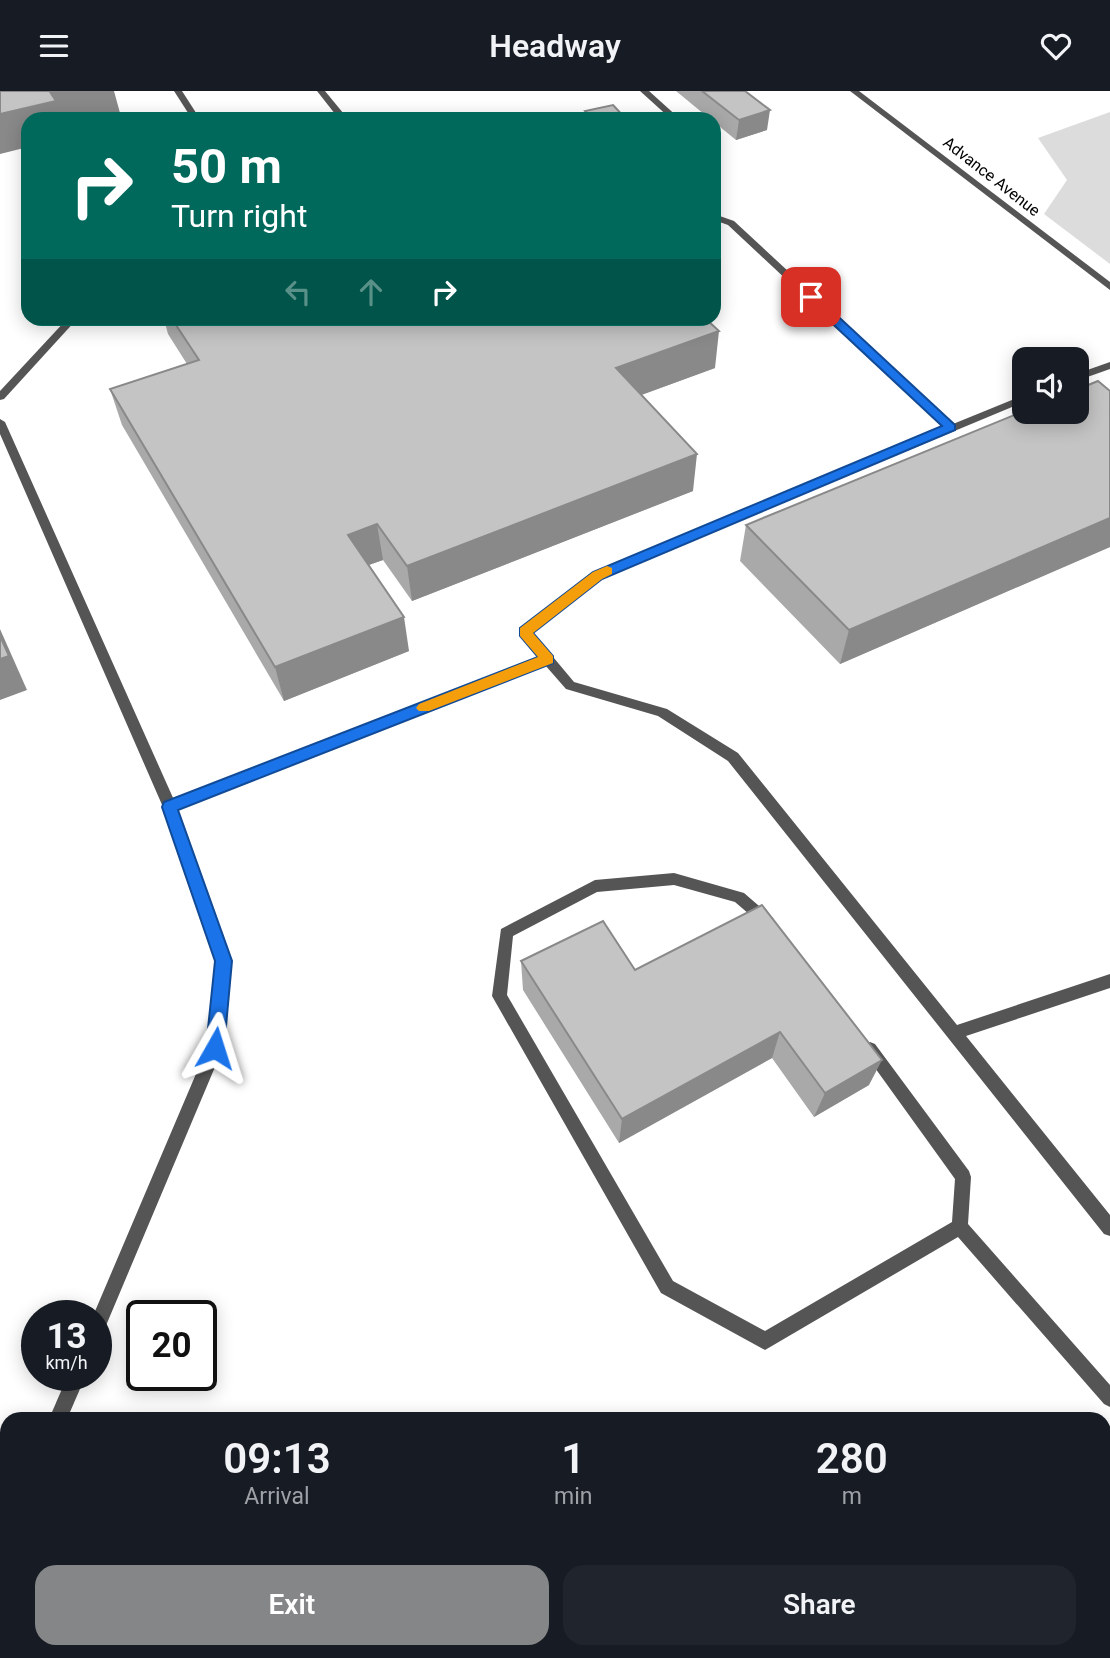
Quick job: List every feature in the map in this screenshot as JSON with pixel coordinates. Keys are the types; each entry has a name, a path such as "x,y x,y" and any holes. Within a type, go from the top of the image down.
{"street":[{"path":"178,91 192,112"},
{"path":"321,91 338,112"},
{"path":"644,91 668,112"},
{"name":"Advance Avenue","path":"854,91 1110,288"},
{"path":"721,220 731,223 951,428"},
{"path":"0,397 66,326"},
{"path":"1089,373 1110,365"},
{"path":"1012,403 598,575 525,632 570,686 662,712 733,757 1110,1228"},
{"path":"0,422 170,807 223,961 215,1048 108,1300"},
{"path":"170,807 548,659"},
{"path":"778,930 738,897 674,879 595,885 506,933 499,996 667,1287 765,1341 960,1227"},
{"path":"954,1033 1110,981"},
{"path":"862,1038 963,1178 960,1227 1110,1398"},
{"path":"61,1412 69,1391"}],"shaded area":[{"path":"1110,112 1110,264 1044,214 1067,180 1038,138"}],"building":[{"path":"0,91 52,91 50,92 56,101 0,114"},
{"path":"702,91 745,91 770,110 739,120"},
{"path":"613,105 620,112 586,112"},
{"path":"177,326 714,326 719,331 616,368 697,454 407,566 377,524 348,535 404,617 275,667 110,389 199,360"},
{"path":"1098,381 1110,391 1110,518 849,630 746,525 1012,416 1012,424 1089,424 1089,385"},
{"path":"0,636 9,656 0,659"},
{"path":"762,905 882,1060 825,1093 780,1032 622,1119 521,961 603,921 635,970"}],"slow traffic":[{"path":"424,708 548,659 525,632 598,575 607,571"}],"route":[{"path":"215,1048 223,961 170,807 548,659 525,632 598,575 951,428 811,297"}]}
